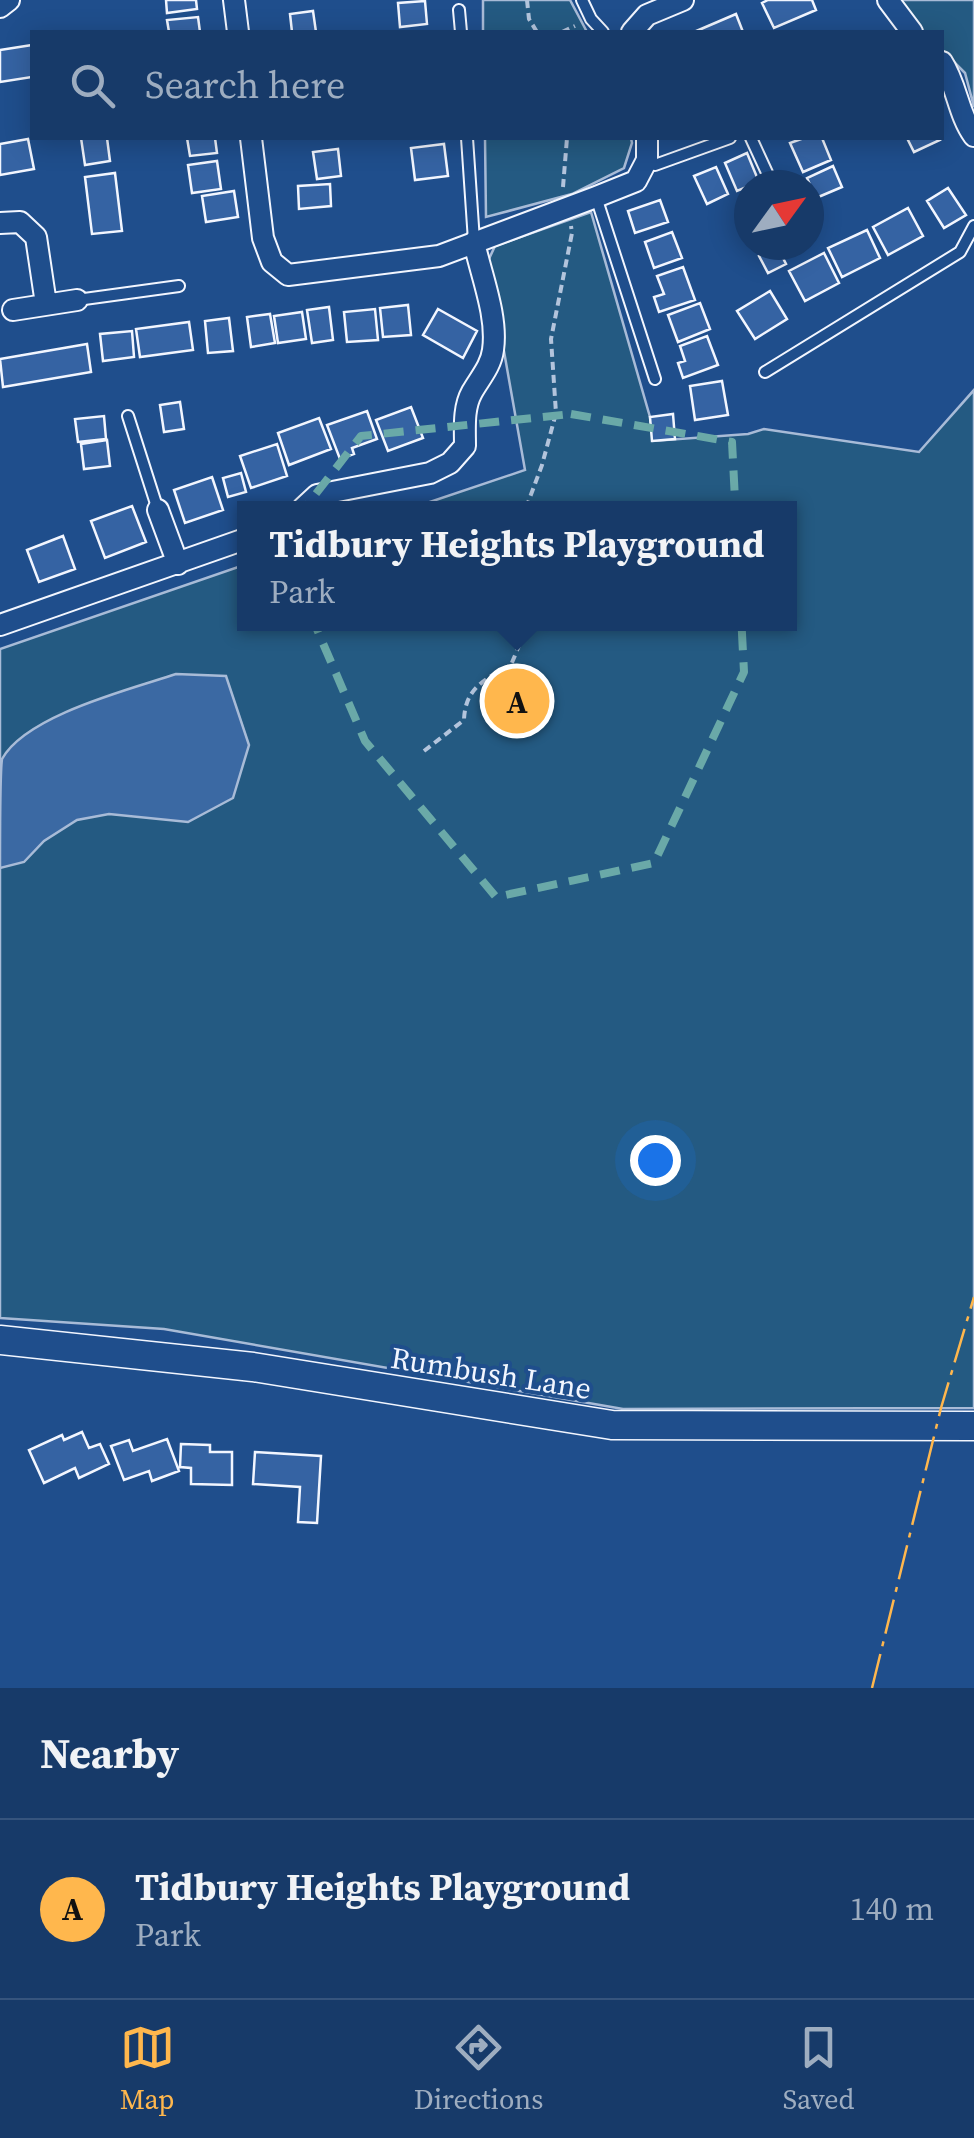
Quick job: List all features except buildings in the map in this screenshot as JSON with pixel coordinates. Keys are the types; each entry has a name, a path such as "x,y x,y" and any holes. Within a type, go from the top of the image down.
{"street":[{"path":"0,7 10,0"},
{"path":"234,0 238,30"},
{"path":"634,30 647,15 683,0"},
{"path":"888,0 910,30"},
{"path":"944,65 966,125 974,136"},
{"path":"251,140 263,238 272,262 288,275 438,256 596,197 636,181 648,160 646,140"},
{"path":"0,223 20,222 36,237 46,304"},
{"path":"311,501 317,495 430,472 450,462 465,446 465,414 470,394 483,378 493,352 493,325 474,242"},
{"path":"13,310 78,300"},
{"path":"158,510 178,564"},
{"path":"0,625 237,542"},
{"name":"Rumbush Lane","path":"0,1340 253,1367 612,1425 974,1426"}],"lane":[{"path":"582,0 601,30"},
{"path":"459,10 460,30"},
{"path":"467,140 474,242"},
{"path":"648,160 655,165 724,140"},
{"path":"752,140 766,170"},
{"path":"596,197 654,379"},
{"path":"766,372 960,252 974,226"},
{"path":"78,300 179,286"},
{"path":"128,416 158,510"}],"path":[{"path":"527,0 535,30"},
{"path":"529,501 556,412 551,338 572,233 563,186 566,140"},
{"path":"424,751 464,720 464,704 482,681 511,665 525,631"}],"highlighted area":[{"path":"571,414 732,442 744,672 654,863 496,897 365,741 279,541 361,436"}],"shaded area":[{"path":"483,0 570,0 586,30 483,30"},
{"path":"901,0 974,0 974,107 965,73 944,52 944,30 922,30 905,14"},
{"path":"485,140 631,140 624,168 572,194 486,217"},
{"path":"591,212 650,417 653,441 748,434 764,429 919,452 974,390 974,1408 623,1409 164,1329 0,1318 0,649 237,567 237,631 797,631 797,501 433,501 525,470 488,261 495,246"},
{"path":"176,674 226,676 249,745 233,798 188,822 109,814 77,820 44,841 24,862 0,868 2,759 15,743 33,729 81,706"}],"power":[{"path":"872,1688 941,1408 974,1297"}],"place":[{"name":"Tidbury Heights Playground","path":"517,701"}]}
